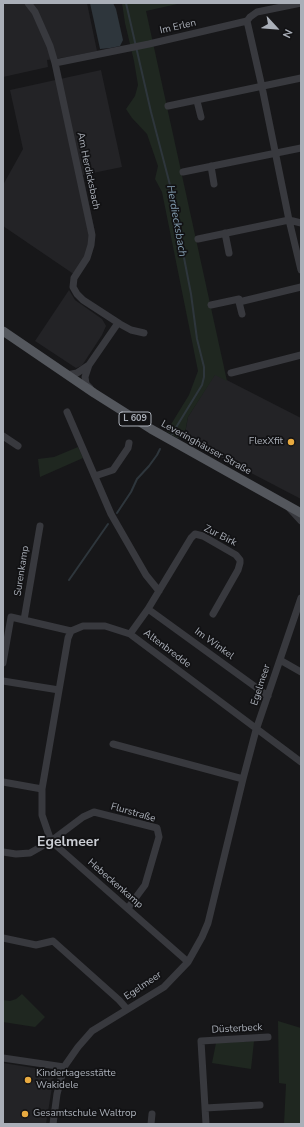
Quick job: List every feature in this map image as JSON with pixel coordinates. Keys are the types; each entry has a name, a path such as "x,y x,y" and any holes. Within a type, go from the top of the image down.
{"main road":[{"name":"Leveringhäuser Straße","path":"3,331 94,393 151,429 301,513"}],"street":[{"name":"Am Herdicksbach","path":"28,3 35,12 47,38 55,62 92,235 91,246 87,258 74,278 73,287 83,300 118,323 131,330 144,333"},
{"name":"Im Erlen","path":"55,62 132,47 247,21 257,12 301,3"},
{"path":"247,21 301,270"},
{"path":"168,106 301,78"},
{"path":"197,101 200,117"},
{"path":"183,172 301,148"},
{"path":"211,166 214,184"},
{"path":"198,239 289,220 301,223"},
{"path":"225,233 229,253"},
{"path":"239,302 301,287"},
{"path":"211,305 239,299 242,314"},
{"path":"67,375 77,373 89,364 118,323"},
{"path":"231,373 301,355"},
{"path":"89,364 85,377 86,384 94,393"},
{"path":"66,412 111,514 146,575 159,591"},
{"path":"3,436 18,446"},
{"path":"95,476 113,470 128,448 129,443"},
{"path":"287,505 301,521"},
{"name":"Surenkamp","path":"24,620 40,526"},
{"name":"Zur Birk","path":"159,591 191,538 195,534 203,536 239,557 240,563 238,570 213,614"},
{"name":"Altenbredde","path":"159,591 130,634 256,730 301,762"},
{"name":"Egelmeer","path":"53,1124 57,1094 64,1067 78,1047 92,1031 164,986 188,962 202,936 208,923 256,730 301,598"},
{"name":"Im Winkel","path":"148,609 268,696"},
{"path":"3,663 11,617 72,631 83,626 104,626 130,634"},
{"name":"Hebeckenkamp","path":"72,631 68,638 42,789 42,815 51,841 188,962"},
{"path":"280,660 301,672"},
{"path":"3,681 59,690"},
{"path":"112,744 243,779"},
{"path":"3,782 42,789"},
{"name":"Flurstraße","path":"51,841 83,817 94,812 157,828 159,837 145,885 128,908"},
{"path":"3,852 16,854 30,853 51,841"},
{"path":"3,938 36,945 53,941 119,1000 127,1009"},
{"name":"Düsterbeck","path":"206,1124 201,1041 268,1038"},
{"path":"3,1058 64,1067"},
{"path":"206,1108 260,1105"},
{"path":"151,1124 152,1114"}],"shaded area":[{"path":"3,3 87,3 97,51 47,60 48,67 3,77"},
{"path":"90,3 113,3 116,9 123,40 120,46 100,49"},
{"path":"122,3 182,3 146,11 227,381 215,375 188,417 185,433 186,437 183,438 177,438 166,431 189,395 198,371 162,192 155,179 158,166 147,134 126,109 135,96 138,85"},
{"path":"101,70 122,167 83,175 95,232 78,277 3,226 3,185 23,149 10,90"},
{"path":"69,290 75,300 102,319 106,326 102,335 83,364 76,368 35,341"},
{"path":"215,374 301,418 301,499 186,439 185,433 188,417"},
{"path":"78,447 83,458 40,477 38,459 54,457"},
{"path":"22,994 45,1017 35,1027 3,1022 3,1000 10,1001 16,999"},
{"path":"278,1021 301,1028 301,1124 284,1124 286,1084 279,1083"},
{"path":"254,1041 251,1069 212,1063 216,1043"},
{"name":"Kindertagesstätte Wakidele","path":"3,1063 53,1072 54,1075 46,1124 3,1124"}],"waterway":[{"name":"Herdiecksbach","path":"126,3 151,112 170,185 191,294 197,339 204,367 202,385 172,434"},
{"name":"Herdiecksbach","path":"117,513 131,492 137,479 149,466 160,449"},
{"name":"Herdiecksbach","path":"69,580 108,524"}],"place":[{"name":"FlexXfit","path":"291,442"},
{"name":"Kindertagesstätte Wakidele","path":"28,1080"},
{"name":"Gesamtschule Waltrop","path":"25,1114"}],"district":[{"name":"Egelmeer","path":"68,843"}]}
